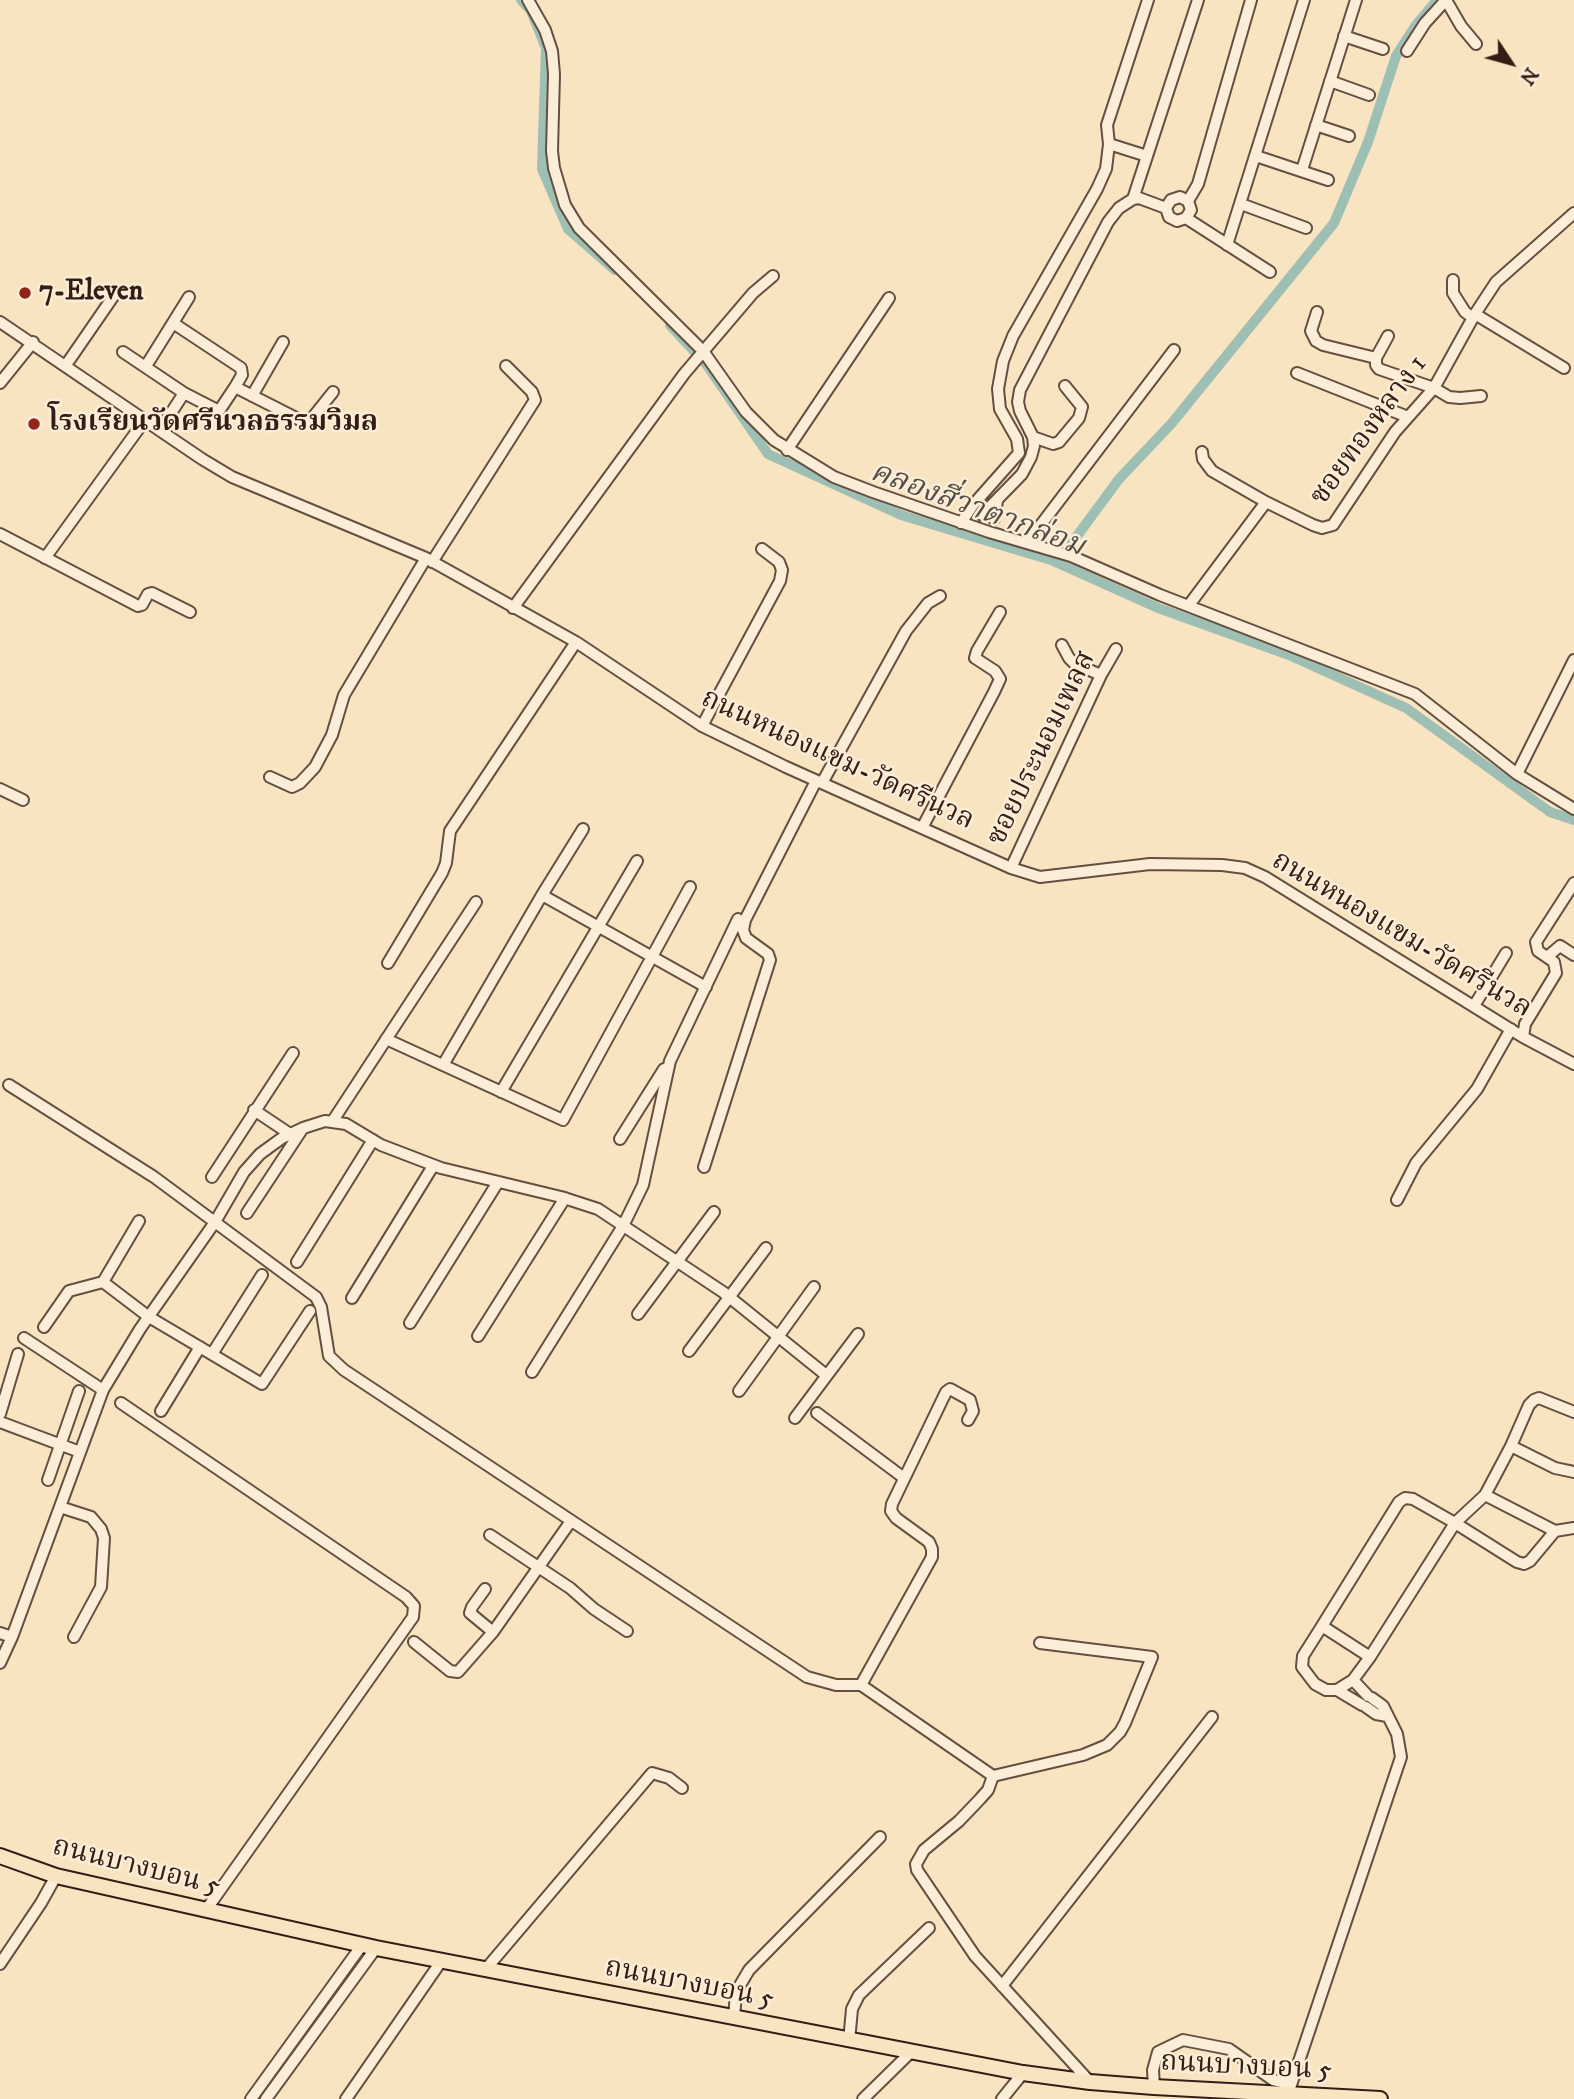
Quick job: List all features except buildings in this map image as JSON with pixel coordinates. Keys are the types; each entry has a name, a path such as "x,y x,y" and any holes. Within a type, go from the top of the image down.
{"main road":[{"name":"ถนนบางบอน 5","path":"0,1856 56,1877 369,1947 1023,2073 1234,2095 1290,2089 1380,2099"}],"street":[{"path":"528,0 545,30 552,51 552,150 554,168 565,205 579,228 699,355 746,412 774,440 834,477 961,523 979,521 992,525 1027,543 1064,554 1415,694 1517,774 1574,809"},
{"path":"961,523 973,505 1019,453 1017,439 1000,409 998,389 1003,362 1013,336 1106,169 1109,144 1107,125 1148,0"},
{"path":"1133,199 1198,0"},
{"path":"1188,201 1198,184 1251,0"},
{"path":"1227,245 1304,0"},
{"path":"1301,170 1356,0"},
{"path":"1407,51 1425,23 1446,0 1461,26 1476,44"},
{"path":"1344,36 1384,49"},
{"path":"1330,81 1368,95"},
{"path":"1316,125 1349,136"},
{"path":"1109,144 1147,156"},
{"path":"1255,156 1328,180"},
{"path":"1180,197 1188,201 1191,210 1186,218 1177,221 1169,217 1166,208 1171,200 1180,197"},
{"path":"979,521 989,506 1022,474 1031,457 1033,437 1020,411 1020,390 1108,222 1119,208 1133,199 1139,198 1166,208"},
{"path":"1241,204 1306,228"},
{"name":"ซอยทองหลาง 1","path":"1189,605 1265,502 1322,528 1332,525 1340,517 1395,432 1434,388 1496,282 1574,213"},
{"path":"1186,218 1270,272"},
{"path":"513,608 684,374 759,287 774,276"},
{"path":"1453,280 1452,293 1465,313 1564,368"},
{"path":"66,365 117,291"},
{"path":"146,366 189,297"},
{"path":"788,450 889,298"},
{"path":"1317,312 1311,331 1316,341 1376,358"},
{"name":"ถนนหนองแขม-วัดศรีนวล","path":"0,322 232,477 429,560 576,642 702,726 819,782 1011,868 1040,877 1150,864 1222,864 1245,868 1265,877 1523,1037 1574,1064"},
{"path":"124,352 184,393 220,411 243,373 241,368 173,323"},
{"path":"1388,336 1376,358 1376,365 1385,372 1434,388 1449,397 1481,396"},
{"path":"0,383 33,342"},
{"path":"252,396 283,342"},
{"path":"1027,543 1174,350"},
{"path":"270,777 292,787 300,783 315,767 332,735 344,695 535,400 532,391 506,366"},
{"path":"1297,373 1408,417"},
{"path":"1033,437 1053,444 1059,442 1079,418 1082,407 1065,386"},
{"path":"235,387 304,422 309,422 333,392"},
{"path":"160,430 184,393"},
{"path":"45,558 145,419"},
{"path":"1202,452 1212,471 1265,502"},
{"path":"992,525 997,501"},
{"path":"0,534 138,606 152,593 190,612"},
{"path":"702,726 780,581 782,569 779,562 762,549"},
{"path":"704,1167 770,960 768,954 746,938 743,930 745,920 819,782 906,631 928,603 940,596"},
{"path":"922,828 1000,679 995,671 975,658 1000,612"},
{"path":"388,963 442,873 450,831 576,642"},
{"path":"1062,645 1075,664 1101,675"},
{"name":"ซอยประนอมเพลส","path":"1011,868 1101,675 1116,649"},
{"path":"1517,774 1574,660"},
{"path":"0,789 23,800"},
{"path":"443,1065 541,895 583,829"},
{"path":"502,1092 637,861"},
{"path":"1523,1037 1525,1024 1556,973 1556,966 1538,951 1536,942 1574,883"},
{"path":"386,1039 563,1120 690,887"},
{"path":"541,895 706,987"},
{"path":"332,1122 476,902"},
{"path":"620,1139 670,1061 738,919"},
{"path":"1547,957 1560,946 1574,955"},
{"path":"1474,1006 1506,953"},
{"path":"1397,1200 1416,1163 1477,1089 1511,1029"},
{"path":"212,1177 293,1053"},
{"path":"532,1372 623,1226 643,1185 670,1061"},
{"path":"9,1085 154,1177 316,1297 321,1307 329,1356 336,1364 807,1677 836,1685 864,1687 993,1776 1083,1755 1107,1745 1125,1723 1152,1657 1040,1643"},
{"path":"254,1110 290,1134"},
{"path":"0,1663 103,1390 149,1317 215,1222 244,1172 260,1154 303,1128 325,1121 346,1124 373,1140 433,1166 565,1198 598,1209 730,1297 826,1375"},
{"path":"247,1213 303,1128"},
{"path":"297,1262 373,1140"},
{"path":"352,1298 433,1166"},
{"path":"410,1323 498,1182"},
{"path":"478,1336 565,1198"},
{"path":"638,1314 714,1212"},
{"path":"44,1327 69,1291 103,1282 139,1221"},
{"path":"689,1351 766,1248"},
{"path":"212,1354 262,1275"},
{"path":"103,1282 149,1317 262,1384 310,1311"},
{"path":"739,1391 814,1287"},
{"path":"795,1418 858,1334"},
{"path":"24,1338 103,1390"},
{"path":"161,1411 200,1347"},
{"path":"0,1415 18,1354"},
{"path":"864,1687 932,1557 929,1542 896,1518 891,1511 892,1504 946,1392 950,1389 970,1400 973,1411 968,1420"},
{"path":"48,1479 79,1391"},
{"path":"1337,1690 1353,1680 1370,1657 1455,1522 1485,1495 1529,1405 1539,1398 1574,1412"},
{"path":"121,1403 406,1597 414,1606 408,1637 206,1910"},
{"path":"817,1413 904,1478"},
{"path":"0,1422 80,1452"},
{"path":"1511,1446 1555,1468 1574,1472"},
{"path":"1485,1495 1555,1531 1574,1528"},
{"path":"1154,2087 1153,2070 1158,2052 1183,2040 1229,2049 1290,2089 1401,1757 1397,1734 1383,1706 1337,1690 1326,1690 1315,1684 1302,1667 1303,1657 1399,1502 1405,1498 1413,1499 1524,1564 1530,1561 1555,1531"},
{"path":"60,1507 91,1517 101,1529 104,1538 101,1587 74,1637"},
{"path":"408,1637 450,1671 458,1672 493,1632 571,1521"},
{"path":"490,1535 627,1631"},
{"path":"485,1589 470,1613 493,1632"},
{"path":"1322,1626 1370,1657"},
{"path":"0,1633 12,1637"},
{"path":"1353,1680 1367,1702"},
{"path":"1002,1986 1212,1717"},
{"path":"485,1970 652,1773 669,1778 682,1788"},
{"path":"993,1776 988,1790 959,1821 923,1850 916,1864 917,1870 960,1936 1090,2082"},
{"path":"734,2018 736,1992 749,1970 880,1837"},
{"path":"0,1964 56,1877"},
{"path":"849,2041 852,2010 859,1994 929,1928"},
{"path":"266,2099 307,2033 369,1947"},
{"path":"346,2099 442,1960"},
{"path":"251,2099 307,2033"},
{"path":"863,2099 911,2052"},
{"path":"1002,2099 1023,2073"}],"waterway":[{"name":"คลองสี่วาตากล่อม","path":"521,0 531,11 546,48 542,169 568,229 615,270"},
{"path":"1060,559 1119,479 1172,423 1334,223 1368,142 1396,56 1416,25 1437,0"},
{"name":"คลองสี่วาตากล่อม","path":"670,325 706,364 768,454 901,515 1051,560 1158,608 1289,655 1406,708 1550,812 1574,820"}],"place":[{"name":"7-Eleven","path":"25,293"},
{"name":"โรงเรียนวัดศรีนวลธรรมวิมล","path":"34,424"}]}
